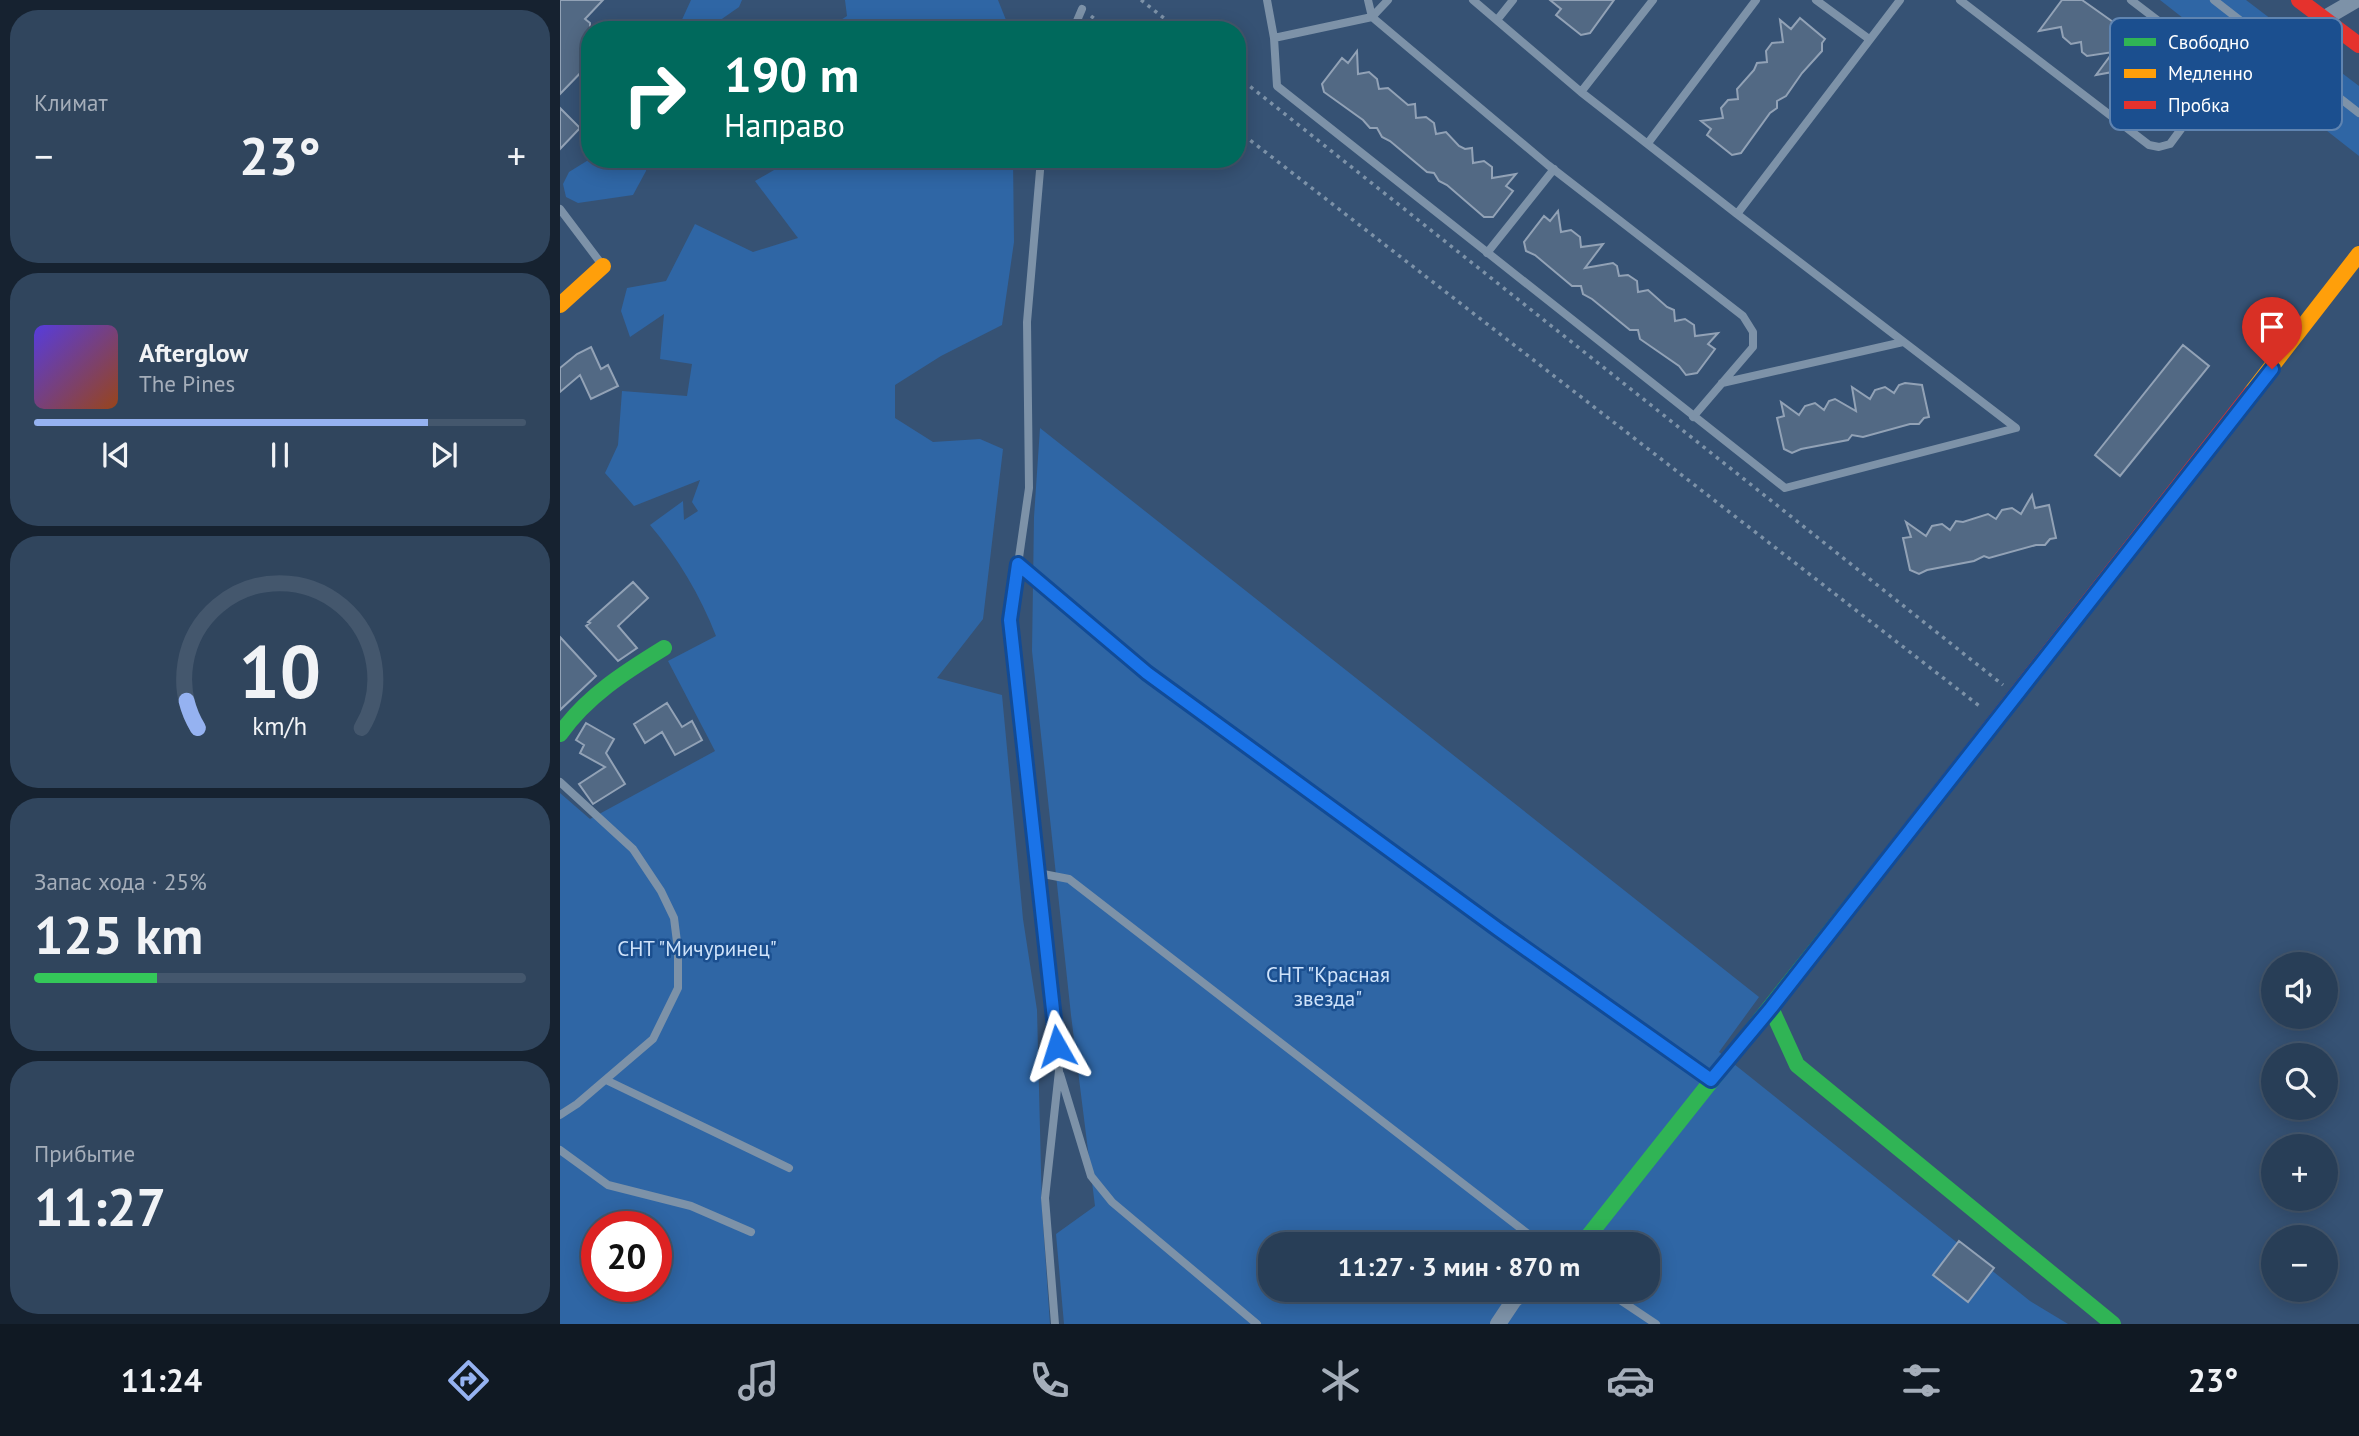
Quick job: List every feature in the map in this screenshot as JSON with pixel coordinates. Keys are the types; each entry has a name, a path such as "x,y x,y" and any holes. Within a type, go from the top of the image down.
{"street":[{"path":"2299,0 2325,18 2356,0"},
{"path":"2342,32 2359,45"},
{"path":"1591,1232 2016,696 2359,254"},
{"path":"560,305 603,266"},
{"path":"560,734 568,720 608,683 664,648"},
{"path":"1771,1008 1797,1065 2112,1324"},
{"path":"1498,1324 1513,1302"}],"lane":[{"path":"1267,0 1274,38 1277,86 1785,488 2016,428 1581,92 1473,0"},
{"path":"1368,0 1372,17 1554,169 1743,316 1753,332 1753,347 1693,417"},
{"path":"1274,38 1372,17 1388,0"},
{"path":"1497,20 1513,0"},
{"path":"1581,92 1653,0"},
{"path":"1648,143 1756,0"},
{"path":"1816,0 1869,39"},
{"path":"1737,214 1900,0"},
{"path":"1960,0 2110,115"},
{"path":"2132,0 2155,18"},
{"path":"2214,0 2237,18"},
{"path":"1077,21 1082,9"},
{"path":"2342,100 2359,113"},
{"path":"2129,130 2149,145 2159,147 2170,144 2180,130"},
{"path":"1040,168 1027,322 1029,488 1010,620 1059,1071 1091,1176 1112,1202 1257,1324"},
{"path":"1487,254 1554,169"},
{"path":"560,209 603,266"},
{"path":"1723,383 1903,342"},
{"path":"1018,564 1147,673 1499,930 1711,1080"},
{"path":"560,782 634,849 661,891 674,918 678,950 678,988 653,1039 560,1115"},
{"path":"1038,873 1069,879 1525,1232"},
{"path":"1055,1324 1045,1198 1059,1071"},
{"path":"606,1080 789,1168"},
{"path":"560,1150 608,1185 691,1206 751,1232"},
{"path":"1623,1302 1656,1324"}],"path":[{"path":"1141,0 1168,21"},
{"path":"1246,83 2016,696"},
{"path":"1246,137 1997,720"}],"green space":[{"path":"691,0 742,0 739,7 719,21 681,21"},
{"path":"845,0 998,0 1006,21 839,21 847,16"},
{"path":"2160,0 2246,0 2270,18 2183,18"},
{"path":"2342,73 2359,86 2359,156 2326,130 2342,130"},
{"path":"581,165 581,168 646,168 633,195 578,203 566,197 563,184 569,172"},
{"name":"СНТ \"Мичуринец\"","path":"778,168 1013,168 1014,242 1002,325 941,356 895,385 895,418 933,442 980,439 1003,449 983,619 937,678 1002,695 1023,919 1037,1010 1042,1209 1050,1324 560,1324 560,793 590,819 715,751 668,661 716,636 687,578 650,525 683,501 684,520 698,511 692,502 700,480 634,506 605,473 618,445 622,391 687,396 692,364 660,359 664,314 630,337 621,311 627,288 666,281 695,224 753,252 798,238 755,181"},
{"name":"СНТ \"Красная звезда\"","path":"1040,428 1759,997 1719,1052 2030,1301 2068,1324 1064,1324 1056,1234 1095,1206 1071,1015 1032,651 1034,517"}],"building":[{"path":"560,0 603,0 585,19 588,21 581,21 581,72 560,94"},
{"path":"1550,0 1614,0 1590,33 1581,35 1556,15 1561,9"},
{"path":"2062,0 2082,0 2110,20 2110,52 2087,56 2082,52 2081,42 2071,44 2063,37 2061,27 2039,31"},
{"path":"1800,18 1825,39 1822,51 1786,96 1777,101 1777,108 1770,113 1741,153 1732,155 1707,135 1711,129 1701,121 1723,118 1721,108 1728,100 1738,99 1737,89 1757,63 1767,62 1766,51 1772,43 1783,42 1780,20 1791,29"},
{"path":"1357,51 1358,74 1369,72 1377,79 1379,89 1388,88 1408,105 1415,104 1416,118 1426,117 1434,123 1436,134 1446,132 1459,146 1472,148 1473,163 1484,161 1492,167 1492,178 1516,174 1506,186 1513,191 1493,217 1484,217 1439,181 1434,173 1427,172 1382,137 1377,128 1370,128 1324,92 1322,84 1342,58 1348,63"},
{"path":"2110,56 2110,72 2096,75"},
{"path":"560,108 580,128 560,149"},
{"path":"1558,211 1561,232 1571,230 1580,237 1581,247 1603,244 1585,268 1613,263 1617,266 1619,276 1628,275 1637,281 1638,292 1648,290 1674,310 1675,321 1685,319 1694,325 1695,336 1718,333 1708,344 1715,349 1697,373 1686,375 1679,366 1640,339 1638,330 1630,330 1583,294 1581,286 1572,286 1535,255 1526,251 1524,242 1544,216 1550,221"},
{"path":"2183,345 2209,366 2120,476 2095,455"},
{"path":"591,347 601,369 608,365 618,386 591,399 580,375 560,392 560,368"},
{"path":"1899,385 1922,385 1929,417 1919,424 1863,437 1852,435 1848,440 1792,453 1784,449 1777,418 1784,416 1781,402 1799,415 1805,406 1815,403 1824,410 1829,401 1835,399 1856,411 1852,387 1870,399 1875,390 1885,387 1894,393"},
{"path":"2032,495 2035,508 2049,505 2056,538 2050,539 2045,545 1989,558 1984,556 1974,561 1919,574 1910,570 1903,538 1911,537 1906,522 1926,536 1932,526 1942,524 1950,530 1956,521 1963,522 1988,514 1996,519 2002,510 2012,508 2021,514"},
{"path":"633,582 648,598 618,626 637,648 618,661 586,626"},
{"path":"560,637 596,676 560,710"},
{"path":"667,703 682,727 692,721 702,740 675,755 662,732 645,743 634,724"},
{"path":"586,723 614,739 606,753 625,784 593,804 579,784 605,767 580,753 584,745 576,740"},
{"path":"1959,1241 1994,1268 1968,1302 1933,1275"}],"traffic: fast":[{"path":"560,734 594,696 664,648"},
{"path":"1592,1232 1874,876"},
{"path":"1771,1008 1797,1065 2113,1324"}],"traffic: slow":[{"path":"2251,393 2359,254"},
{"path":"560,305 603,266"}],"traffic: jam":[{"path":"2299,0 2323,18"},
{"path":"2342,32 2359,45"},
{"path":"1874,876 2251,393"}],"route":[{"path":"1057,1046 1010,620 1018,564 1147,673 1499,930 1711,1080 1771,1008 2272,369"}]}
